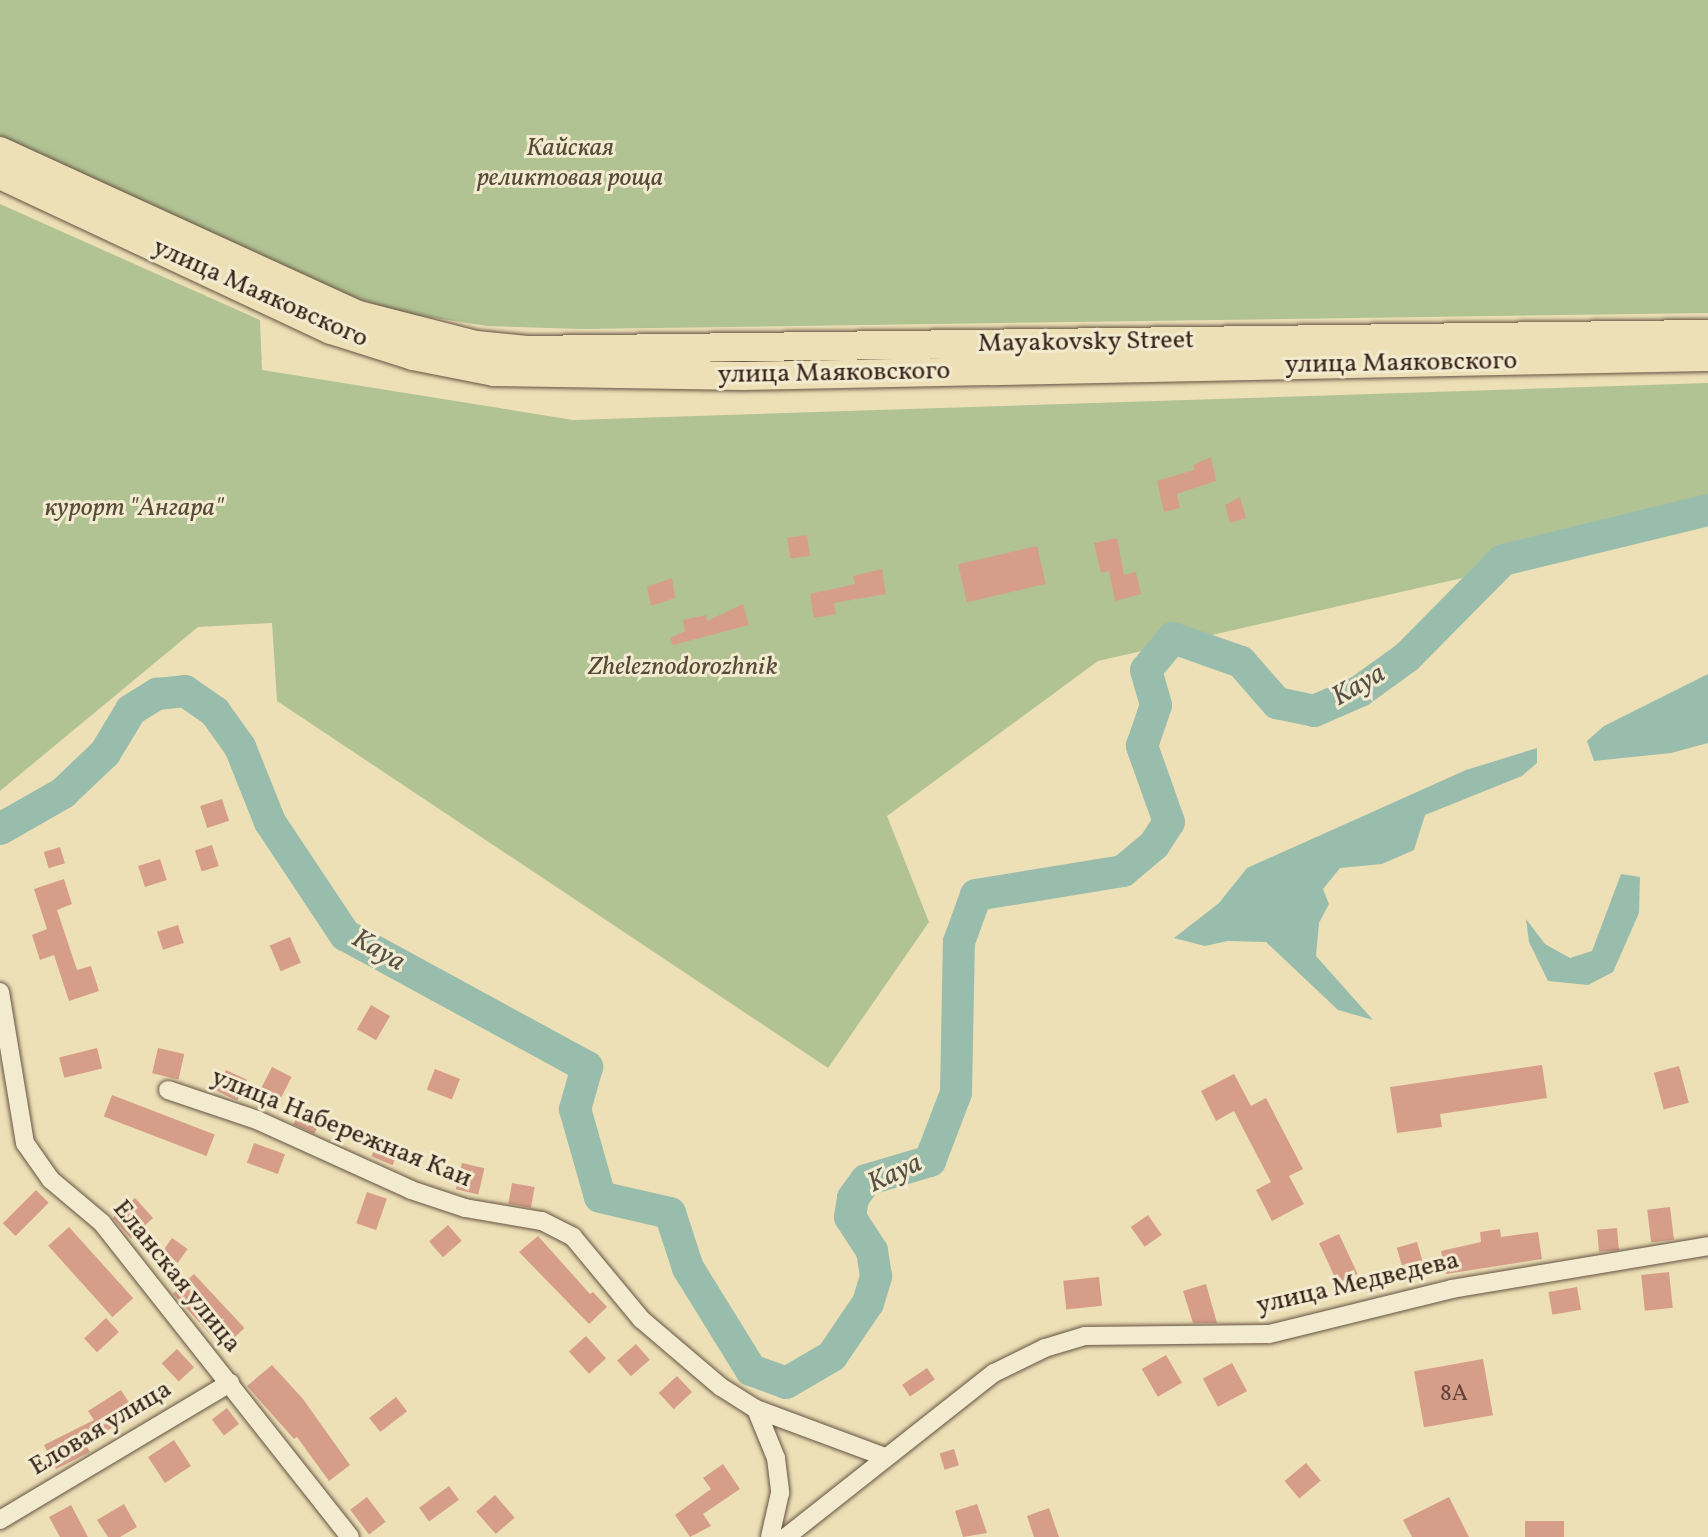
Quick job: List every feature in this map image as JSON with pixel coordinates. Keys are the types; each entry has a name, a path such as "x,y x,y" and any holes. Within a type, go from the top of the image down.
{"main road":[{"name":"Mayakovsky Street","path":"0,151 347,310 476,345 527,350 1708,334"},
{"name":"улица Маяковского","path":"0,175 331,330 401,353 494,372 743,376 1708,357"}],"street":[{"name":"Еланская улица","path":"0,992 25,1143 51,1180 102,1223 350,1537"},
{"name":"улица Набережная Каи","path":"168,1090 257,1120 411,1190 465,1208 542,1221 573,1237 641,1319 692,1365 756,1409 885,1457"},
{"name":"улица Медведева","path":"786,1537 994,1373 1045,1348 1085,1336 1269,1334 1452,1289 1708,1245"},
{"name":"Еловая улица","path":"0,1520 230,1383"},
{"path":"756,1409 776,1458 780,1493 769,1537"}],"green space":[{"name":"Кайская реликтовая роща","path":"0,0 1708,0 1708,313 581,329 487,326 409,314 309,285 0,143"},
{"name":"Zheleznodorozhnik","path":"0,204 260,320 262,370 573,420 1708,383 1708,522 1098,661 887,816 929,922 828,1068 277,701 272,623 198,627 0,791"}],"shaded area":[{"path":"1708,674 1708,743 1671,753 1594,761 1587,741 1604,726"},
{"path":"1537,748 1537,763 1522,776 1425,815 1414,850 1382,864 1340,868 1323,889 1329,904 1319,923 1316,956 1373,1020 1338,1010 1266,942 1228,941 1205,946 1174,938 1219,903 1247,868 1466,770"},
{"path":"1621,874 1640,877 1639,913 1613,972 1588,985 1548,981 1529,942 1526,919 1545,944 1570,958 1592,951"}],"building":[{"path":"1211,457 1216,481 1177,494 1180,508 1164,512 1157,481 1194,470 1193,465"},
{"path":"1240,497 1246,518 1230,523 1225,505"},
{"path":"807,535 810,556 790,559 787,538"},
{"path":"1117,538 1124,575 1136,572 1141,594 1115,601 1109,571 1101,573 1094,543"},
{"path":"1037,546 1046,584 967,602 958,564"},
{"path":"882,569 886,594 834,603 836,614 814,618 810,594 855,584 853,576"},
{"path":"672,578 675,598 651,606 647,587"},
{"path":"743,604 749,625 673,645 670,638 685,631 683,620 706,615 707,621"},
{"path":"222,799 229,821 207,828 200,806"},
{"path":"212,845 219,866 202,871 195,851"},
{"path":"60,847 65,863 49,868 44,852"},
{"path":"160,859 167,880 145,887 138,866"},
{"path":"64,879 72,904 57,910 77,970 91,966 99,991 69,1001 54,955 40,960 32,935 47,929 34,889"},
{"path":"178,925 184,943 163,950 157,932"},
{"path":"290,937 301,963 281,971 270,946"},
{"path":"371,1005 390,1016 376,1040 357,1029"},
{"path":"97,1048 102,1068 64,1078 59,1057"},
{"path":"158,1048 184,1054 178,1079 152,1073"},
{"path":"1542,1065 1547,1098 1440,1114 1442,1127 1397,1133 1390,1087"},
{"path":"1679,1066 1689,1103 1664,1109 1654,1073"},
{"path":"272,1067 292,1077 281,1097 262,1087"},
{"path":"435,1069 460,1079 452,1100 427,1089"},
{"path":"226,1070 247,1080 237,1101 216,1091"},
{"path":"1234,1074 1251,1106 1266,1098 1303,1169 1289,1176 1304,1204 1272,1221 1256,1190 1271,1182 1234,1111 1216,1121 1201,1091"},
{"path":"112,1095 215,1134 206,1156 104,1116"},
{"path":"302,1106 323,1116 314,1134 294,1124"},
{"path":"380,1136 401,1145 393,1165 371,1156"},
{"path":"254,1143 285,1154 278,1174 247,1163"},
{"path":"462,1163 484,1168 478,1194 456,1189"},
{"path":"512,1183 535,1187 531,1208 508,1204"},
{"path":"36,1190 49,1203 15,1236 3,1223"},
{"path":"367,1192 387,1199 376,1230 356,1223"},
{"path":"135,1198 153,1218 131,1238 113,1218"},
{"path":"1670,1207 1674,1240 1651,1243 1647,1210"},
{"path":"1148,1215 1162,1235 1145,1247 1131,1227"},
{"path":"448,1225 462,1241 443,1257 429,1241"},
{"path":"69,1227 133,1298 112,1317 48,1246"},
{"path":"1617,1228 1619,1250 1599,1252 1597,1230"},
{"path":"1500,1229 1501,1237 1538,1232 1542,1259 1446,1274 1441,1251 1481,1242 1480,1232"},
{"path":"1339,1234 1358,1274 1338,1283 1319,1243"},
{"path":"538,1236 590,1294 593,1292 607,1307 589,1324 519,1252"},
{"path":"172,1238 188,1249 178,1263 162,1252"},
{"path":"1417,1242 1424,1266 1404,1272 1397,1248"},
{"path":"1669,1272 1673,1308 1645,1311 1641,1275"},
{"path":"194,1274 244,1328 223,1348 173,1294"},
{"path":"1099,1277 1102,1306 1066,1310 1063,1281"},
{"path":"1206,1284 1217,1323 1193,1323 1183,1291"},
{"path":"1577,1287 1581,1310 1552,1315 1548,1292"},
{"path":"106,1318 119,1332 97,1352 84,1338"},
{"path":"586,1336 606,1358 589,1374 569,1351"},
{"path":"636,1344 650,1360 631,1376 617,1360"},
{"path":"177,1349 194,1367 179,1382 162,1363"},
{"path":"1166,1355 1182,1383 1158,1397 1142,1369"},
{"path":"1483,1359 1493,1415 1424,1427 1414,1371"},
{"path":"1232,1363 1247,1391 1218,1407 1203,1378"},
{"path":"272,1365 303,1399 350,1465 329,1481 297,1437 294,1439 247,1386"},
{"path":"927,1368 935,1380 910,1396 902,1385"},
{"path":"677,1376 692,1392 674,1409 659,1393"},
{"path":"121,1390 135,1412 86,1445 90,1452 56,1469 44,1445 94,1420 88,1411"},
{"path":"396,1397 407,1411 380,1432 369,1418"},
{"path":"227,1408 239,1424 224,1435 212,1419"},
{"path":"174,1440 191,1466 165,1483 148,1457"},
{"path":"954,1449 959,1465 945,1470 940,1453"},
{"path":"1306,1463 1321,1481 1299,1499 1285,1481"},
{"path":"723,1464 740,1489 703,1514 711,1526 690,1537 675,1515 711,1489 703,1478"},
{"path":"449,1486 459,1500 429,1522 419,1508"},
{"path":"495,1495 515,1518 496,1534 476,1511"},
{"path":"367,1497 386,1522 369,1534 350,1510"},
{"path":"1449,1497 1469,1537 1412,1537 1403,1520"},
{"path":"124,1504 137,1527 120,1537 108,1537 97,1520"},
{"path":"977,1504 987,1533 963,1537 955,1511"},
{"path":"71,1505 88,1537 60,1537 49,1517"},
{"path":"1049,1508 1059,1537 1034,1537 1027,1516"},
{"path":"1525,1521 1564,1521 1564,1537 1525,1537"}],"waterway":[{"name":"Kaya","path":"0,829 63,793 105,753 131,710 157,694 185,691 215,712 240,747 270,822 345,935 587,1067 575,1109 600,1197 670,1213 688,1268 751,1370 786,1383 832,1356 868,1303 876,1276 872,1251 850,1217 853,1198 866,1180 930,1161 956,1093 959,942 976,895 1123,871 1154,845 1169,822 1142,746 1156,705 1146,670 1173,638 1241,662 1277,703 1314,711 1360,691 1407,657 1503,560 1708,510"}],"park label":[{"name":"курорт \"Ангара\"","path":"134,509"}]}
